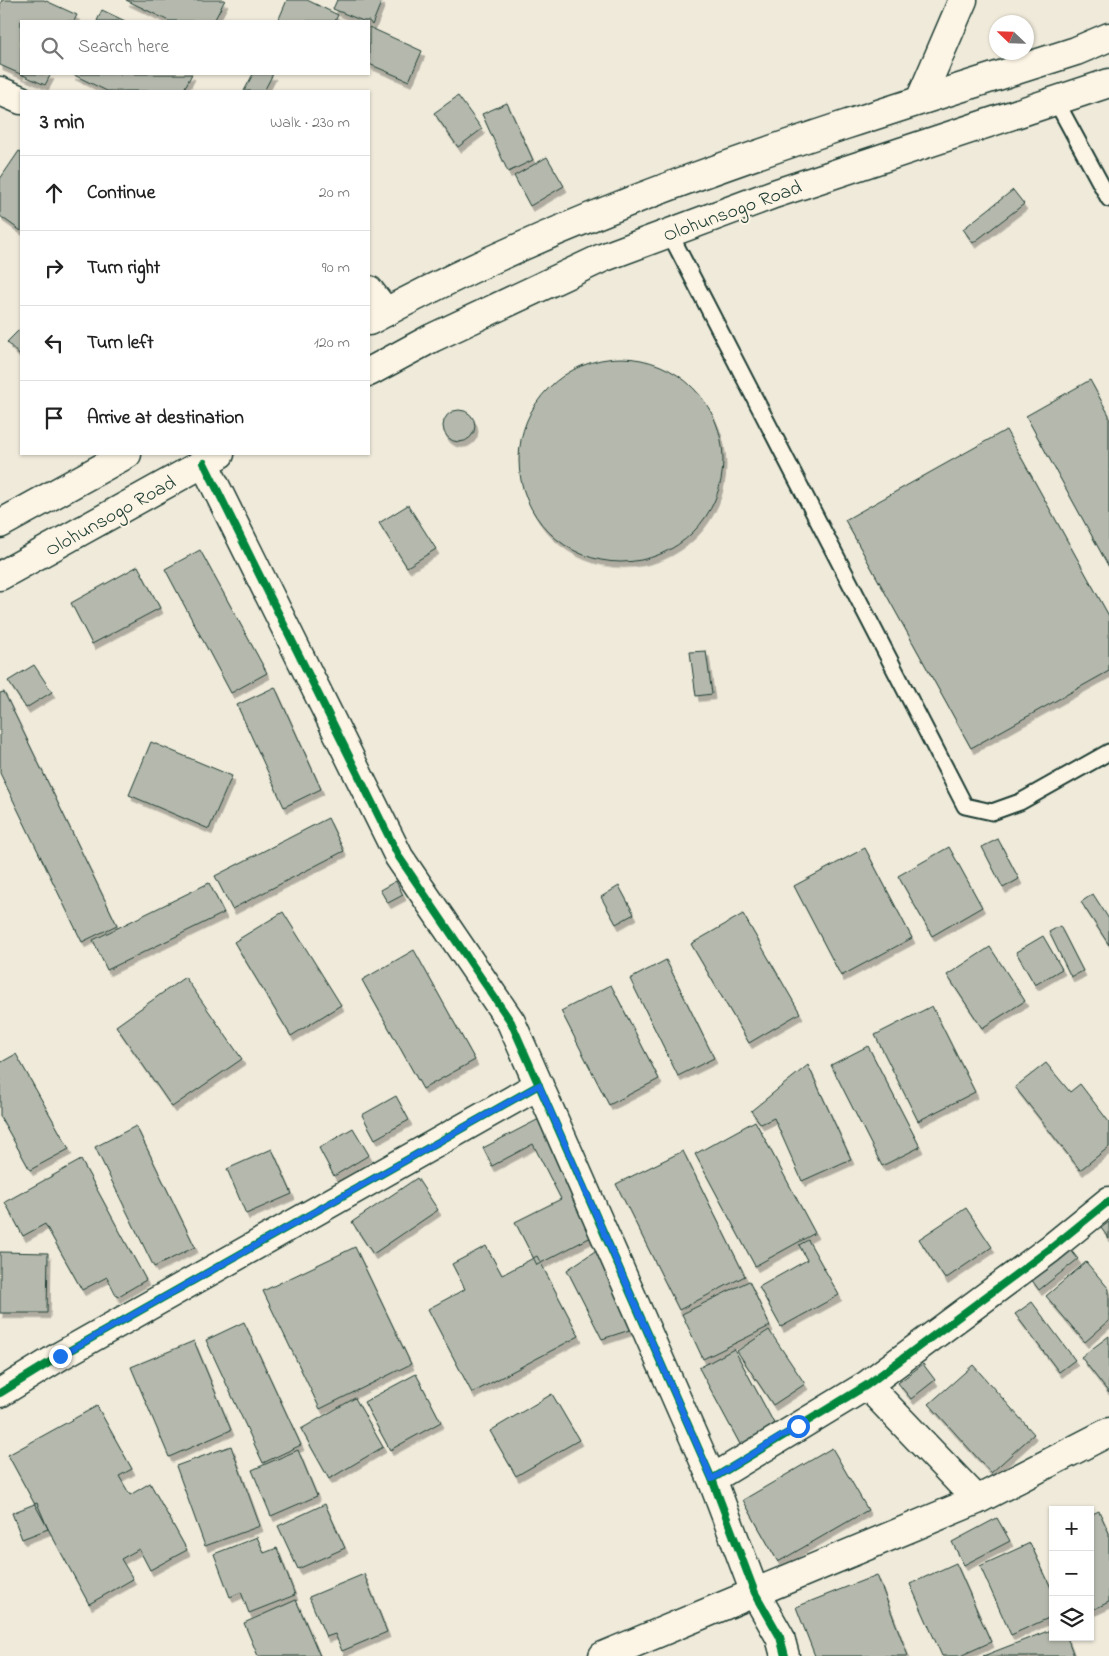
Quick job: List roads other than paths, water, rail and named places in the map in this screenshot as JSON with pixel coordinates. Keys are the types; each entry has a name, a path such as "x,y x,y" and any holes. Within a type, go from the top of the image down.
{"street":[{"path":"920,100 963,0"},
{"path":"370,293 377,316 578,221 749,156 1076,51 1109,37"},
{"name":"Olohunsogo Road","path":"370,371 432,338 602,258 774,194 1109,83"},
{"path":"0,91 20,100"},
{"path":"0,524 124,455"},
{"path":"212,458 399,857 511,1022 712,1479 755,1593 780,1637 785,1656"},
{"name":"Olohunsogo Road","path":"0,576 212,458"},
{"path":"0,1393 60,1356 539,1085"},
{"path":"712,1479 866,1385 1050,1249 1109,1202"},
{"path":"866,1385 977,1500"},
{"path":"603,1656 977,1500 1109,1432"}],"lane":[{"path":"1056,101 1109,199"},
{"path":"670,232 965,806 992,812 1020,802 1109,752"}]}
